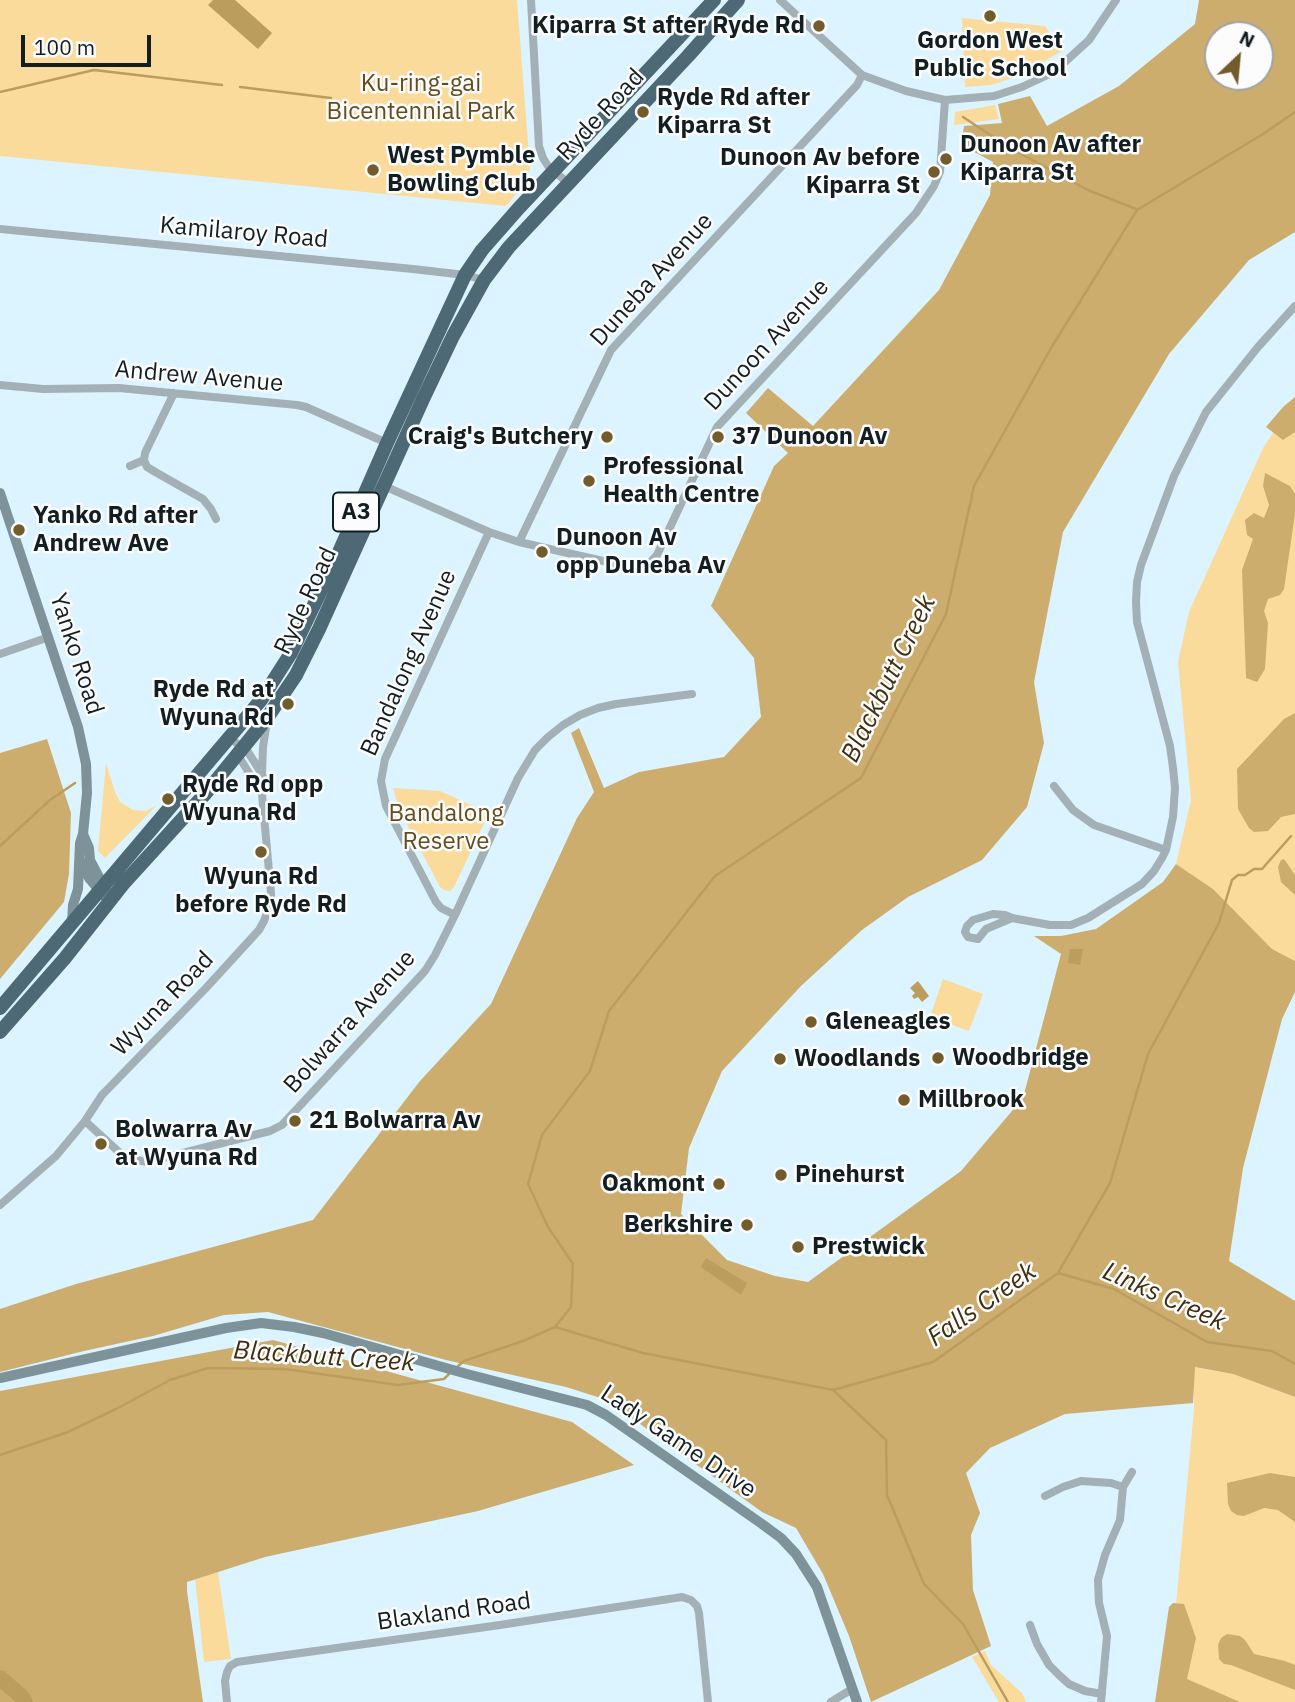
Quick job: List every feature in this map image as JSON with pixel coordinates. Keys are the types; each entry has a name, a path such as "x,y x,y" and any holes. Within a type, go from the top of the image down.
{"highway":[{"name":"Ryde Road","path":"0,1032 65,958 104,892 261,700 291,653 465,275 492,237 714,0"},
{"name":"Ryde Road","path":"0,1008 72,922 205,794 268,718 310,648 453,336 484,280 509,247 738,0"}],"main road":[{"name":"Yanko Road","path":"0,493 78,727 86,764 87,793 80,843 78,889 72,922"},
{"name":"Yanko Road","path":"83,834 89,848 90,860 104,892"},
{"path":"79,857 89,878 104,892"},
{"name":"Lady Game Drive","path":"0,1378 226,1328 261,1324 323,1333 587,1405 715,1490 781,1538 796,1554 817,1587 856,1702"}],"street":[{"path":"531,0 539,146 543,158 568,183"},
{"path":"780,0 862,75 906,91 946,100 1000,94 1054,72 1089,40 1116,0"},
{"name":"Duneba Avenue","path":"519,542 611,350 857,85 862,75"},
{"name":"Dunoon Avenue","path":"384,486 489,532 519,542 634,568 647,566 652,562 717,427 916,213 934,186 940,172 946,100"},
{"name":"Kamilaroy Road","path":"0,229 400,267 484,280"},
{"path":"1012,918 986,929 978,939 968,937 965,932 973,920 985,915 1005,915 1062,926 1079,922 1142,884 1158,865 1166,850 1173,817 1175,789 1170,747 1137,622 1137,582 1141,565 1174,476 1206,412 1295,306"},
{"name":"Andrew Avenue","path":"0,385 43,389 120,388 306,407 387,443"},
{"path":"174,393 144,460 147,467 203,499 216,519"},
{"path":"130,466 144,460"},
{"name":"Bandalong Avenue","path":"455,915 441,908 436,902 386,806 382,793 382,770 489,532"},
{"path":"0,654 49,637"},
{"name":"Bolwarra Avenue","path":"85,1121 120,1153 128,1158 147,1162 271,1131 282,1125 425,971 455,915 518,778 535,751 548,737 580,715 598,708 692,694"},
{"name":"Wyuna Road","path":"0,1205 56,1156 102,1095 206,988 264,921 271,902 262,794 265,787 262,774 263,747 268,718"},
{"name":"Wyuna Road","path":"230,738 262,794"},
{"name":"Wyuna Road","path":"240,752 248,752 262,774"},
{"path":"1054,786 1066,804 1094,825 1166,850"},
{"path":"1030,1625 1049,1665 1069,1684 1101,1698 1107,1636 1098,1580 1120,1520 1123,1487 1132,1472"},
{"path":"1045,1496 1080,1481 1111,1483 1123,1487"},
{"name":"Blaxland Road","path":"227,1702 227,1672 230,1666 237,1662 682,1597 691,1600 699,1613 708,1702"},
{"path":"831,1702 852,1689"}],"green space":[{"name":"Ku-ring-gai Bicentennial Park","path":"0,0 517,0 530,169 520,190 506,206 0,156"},
{"path":"962,18 1045,26 1062,51 1019,76 991,85 965,87"},
{"path":"995,105 999,119 954,125 955,112"},
{"path":"1295,400 1295,961 1272,949 1213,889 1176,864 1191,800 1178,662 1189,612 1263,448"},
{"path":"106,763 120,802 133,810 146,811 157,805 105,858 98,851"},
{"name":"Bandalong Reserve","path":"393,788 440,791 489,813 450,891 440,887 398,807"},
{"path":"943,979 983,994 969,1031 930,1017"},
{"path":"1194,1367 1233,1374 1295,1397 1295,1702 1167,1702 1194,1409"},
{"path":"218,1572 231,1659 204,1662 195,1578"},
{"path":"985,1651 991,1665 1022,1693 1026,1702 999,1702 972,1657"}],"shaded area":[{"path":"213,0 235,0 272,33 258,49 208,5"},
{"path":"1199,0 1295,0 1295,232 1249,260 1169,354 1063,532 1034,682 1044,743 1027,807 982,860 908,897 862,930 801,986 722,1071 689,1148 681,1214 727,1260 775,1276 808,1282 961,1171 1023,1098 1061,954 1034,936 1061,936 1096,929 1163,882 1176,864 1213,889 1272,949 1295,961 1295,992 1282,1019 1243,1168 1229,1261 1295,1301 1295,1397 1233,1374 1195,1367 1193,1403 1065,1414 990,1448 966,1473 980,1513 971,1535 973,1590 991,1646 871,1702 849,1636 823,1574 796,1528 762,1512 607,1400 566,1387 446,1360 268,1312 224,1315 153,1336 0,1372 0,1309 76,1284 313,1220 420,1081 491,1004 577,818 594,792 571,733 579,728 604,788 639,772 724,757 761,717 754,658 711,606 774,466 788,453 746,413 768,388 813,426 939,290 990,195 993,162 961,145 964,126 1002,123 998,104 1030,96 1047,126 1119,86 1195,24"},
{"path":"1295,397 1295,432 1283,440 1266,427"},
{"path":"1265,473 1290,486 1295,494 1295,514 1284,589 1280,595 1268,599 1264,611 1268,623 1265,669 1257,682 1246,678 1242,570 1253,539 1247,535 1245,520 1254,513 1264,518 1269,505 1263,486"},
{"path":"1295,713 1295,814 1281,817 1268,831 1254,832 1238,809 1237,769 1284,719"},
{"path":"47,739 71,813 69,874 64,902 0,979 0,753"},
{"path":"1284,859 1295,875 1295,895 1281,882 1278,867"},
{"path":"1070,949 1083,949 1080,965 1068,963"},
{"path":"918,981 929,996 922,1002 918,997 914,999 912,996 915,993 910,988"},
{"path":"706,1258 747,1283 741,1295 701,1267"},
{"path":"273,1340 572,1422 634,1465 478,1511 265,1557 187,1582 203,1702 27,1702 23,1698 24,1702 0,1702 0,1391"},
{"path":"1270,1473 1295,1477 1295,1522 1278,1510 1264,1508 1244,1516 1231,1511 1227,1483"},
{"path":"1173,1603 1184,1604 1196,1638 1187,1679 1240,1702 1155,1702 1169,1607"},
{"path":"1227,1634 1240,1636 1254,1654 1295,1665 1295,1690 1224,1664 1219,1659 1218,1645 1221,1638"}],"waterway":[{"path":"0,92 94,70 222,85"},
{"path":"240,87 331,98"},
{"name":"Blackbutt Creek","path":"458,1366 464,1361 555,1327 571,1307 573,1264 548,1227 528,1184 542,1135 590,1071 609,1011 715,876 861,778 946,614 974,486 1051,348 1137,210 1295,112"},
{"path":"963,117 1010,148 1088,190 1136,209"},
{"path":"0,846 50,800 75,783"},
{"name":"Falls Creek","path":"555,1327 643,1353 833,1390 933,1362 1058,1273 1110,1183 1148,1054 1219,923 1232,880 1254,869 1262,869 1291,836"},
{"name":"Links Creek","path":"1058,1273 1114,1289 1207,1342 1272,1351 1295,1364"},
{"name":"Blackbutt Creek","path":"0,1455 68,1432 170,1380 208,1368 285,1369 398,1385 444,1379 450,1373"},
{"path":"834,1391 886,1440 887,1495 924,1584 963,1624 1008,1702"},
{"path":"0,1678 25,1702"}],"place":[{"name":"Gordon West Public School","path":"990,16"},
{"name":"Kiparra St after Ryde Rd","path":"819,26"},
{"name":"Ryde Rd after Kiparra St","path":"643,112"},
{"name":"Dunoon Av after Kiparra St","path":"946,159"},
{"name":"West Pymble Bowling Club","path":"373,170"},
{"name":"Dunoon Av before Kiparra St","path":"934,172"},
{"name":"Craig's Butchery","path":"607,437"},
{"name":"37 Dunoon Av","path":"718,437"},
{"name":"Professional Health Centre","path":"589,481"},
{"name":"Yanko Rd after Andrew Ave","path":"19,530"},
{"name":"Dunoon Av opp Duneba Av","path":"542,552"},
{"name":"Ryde Rd at Wyuna Rd","path":"288,704"},
{"name":"Ryde Rd opp Wyuna Rd","path":"168,799"},
{"name":"Wyuna Rd before Ryde Rd","path":"261,852"},
{"name":"Gleneagles","path":"811,1022"},
{"name":"Woodbridge","path":"938,1058"},
{"name":"Woodlands","path":"780,1059"},
{"name":"Millbrook","path":"904,1100"},
{"name":"21 Bolwarra Av","path":"295,1121"},
{"name":"Bolwarra Av at Wyuna Rd","path":"101,1144"},
{"name":"Pinehurst","path":"781,1175"},
{"name":"Oakmont","path":"719,1184"},
{"name":"Berkshire","path":"747,1225"},
{"name":"Prestwick","path":"798,1247"}]}
